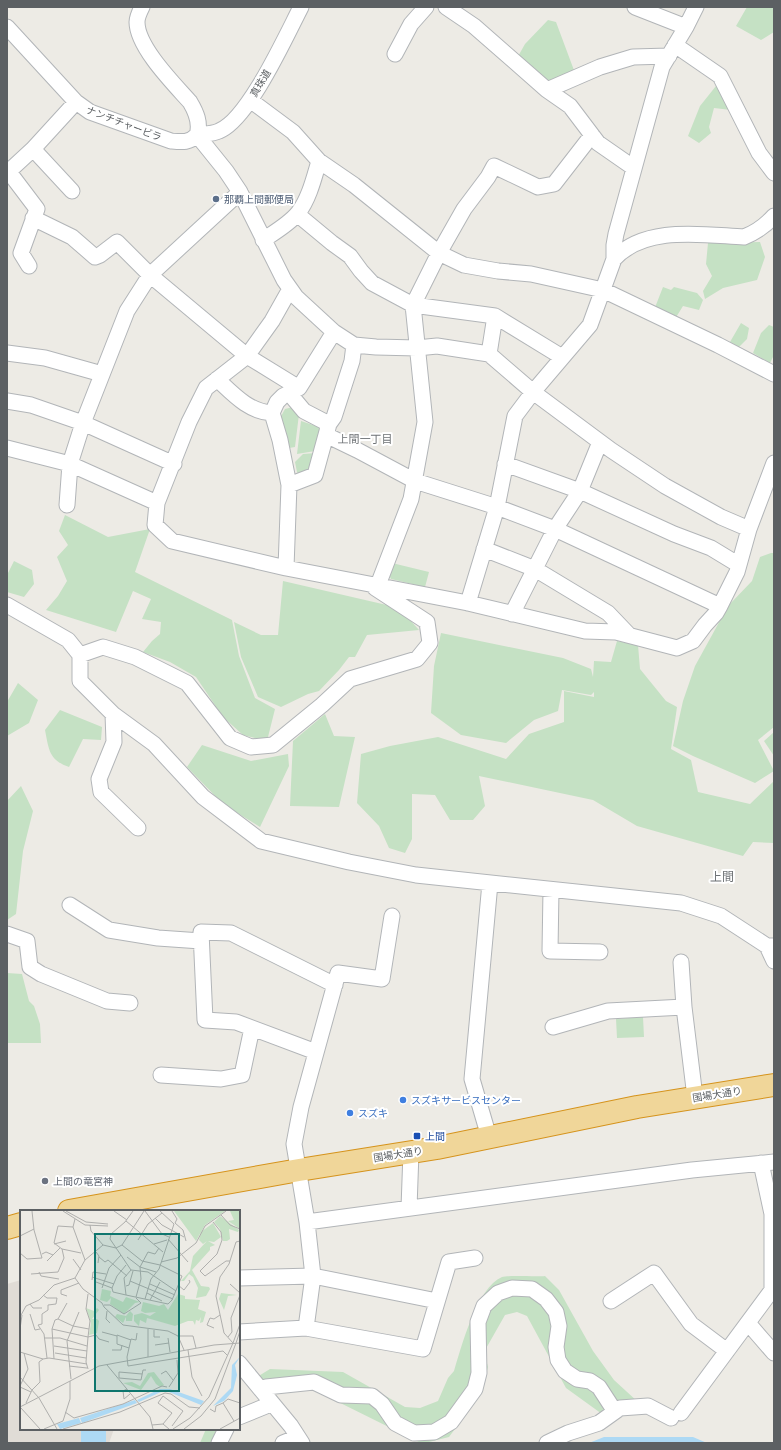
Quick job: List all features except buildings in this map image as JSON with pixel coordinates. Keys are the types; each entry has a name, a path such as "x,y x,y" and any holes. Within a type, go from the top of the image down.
{"highway":[{"name":"国場大通り","path":"80,1210 112,1207 299,1170 411,1152 637,1107 774,1084"},
{"path":"7,1228 20,1224"}],"street":[{"path":"142,7 137,22 139,33 144,44 159,66 194,108 198,121 197,134 226,171 240,192 263,240 290,289 296,297 334,332 354,345 417,348 437,346 489,354 533,392 600,442 665,486 721,517 749,529"},
{"name":"真珠道","path":"197,134 218,132 234,120 250,100 266,74 301,7"},
{"path":"395,54 411,24 426,7"},
{"path":"446,7 474,26 547,90 570,106 598,143 634,168"},
{"path":"635,7 686,27"},
{"path":"468,603 497,507 515,416 533,392 590,324 614,259 616,234 662,67 696,7"},
{"path":"7,27 76,102"},
{"path":"547,90 600,67 633,57 672,50 720,76 759,153 774,173"},
{"path":"250,100 293,132 318,161 354,185 439,252 464,265 498,271 531,274 603,290 718,345 774,374"},
{"name":"ナンチチャービラ","path":"8,172 33,148 76,102 90,112 171,141 183,143 190,141 197,134"},
{"path":"374,585 411,499 425,422 413,305 439,252 464,209 488,177 494,166 538,187 554,184 592,135"},
{"path":"33,148 72,191"},
{"path":"263,240 297,214 303,206 318,161"},
{"path":"8,172 37,209 20,252 30,266"},
{"path":"66,505 70,464 83,423 127,311 150,275 240,192"},
{"path":"297,214 350,256 361,271 372,282 413,305 495,316 562,357"},
{"path":"614,259 622,251 629,247 657,237 678,234 744,236 763,228 774,216"},
{"path":"33,218 72,237 95,257 117,242 150,275 247,356 294,390 296,402 304,411 318,419 328,430 357,450 415,481 497,507 555,529 720,606"},
{"path":"290,289 272,321 247,356 206,388 190,422 158,503 155,525 172,541 286,568 468,603 585,631 616,632 677,648 693,641 720,606 737,572 749,529 773,471"},
{"path":"489,354 495,316"},
{"path":"286,568 289,485 280,440 272,413 277,402 283,396 294,390 334,332"},
{"path":"289,485 315,475 328,430 334,417 352,361 354,345"},
{"path":"7,353 44,358 102,374"},
{"path":"217,379 239,400 251,408 262,412 272,413"},
{"path":"7,401 32,405 83,423 174,464"},
{"path":"512,614 555,529 580,491 600,442"},
{"path":"8,448 70,464 158,503"},
{"path":"505,464 580,491 674,534 711,548 739,566"},
{"path":"484,549 535,569 608,613 629,635"},
{"path":"80,655 103,647 135,657 187,683 230,738 251,747 273,745 322,705 350,679 417,659 430,643 427,622 374,585"},
{"path":"7,605 68,640 80,655 80,681 112,714 154,744 203,797 261,842 349,862 416,875 681,903 721,916 771,946 774,961"},
{"path":"112,714 114,742 99,779 101,792 138,828"},
{"path":"489,1137 472,1079 490,882"},
{"path":"551,890 550,951 600,952"},
{"path":"70,905 110,930 158,938 202,941"},
{"path":"306,1328 313,1276 307,1222 294,1144 301,1107 338,973 382,979 392,916"},
{"path":"316,1052 236,1022 204,1020 201,932 231,933 335,985"},
{"path":"7,934 27,941 30,967 41,974 107,1001 130,1003"},
{"path":"681,962 684,1007 696,1097"},
{"path":"553,1027 608,1011 684,1007"},
{"path":"161,1075 221,1079 242,1075 252,1028"},
{"path":"409,1208 411,1152"},
{"path":"307,1222 685,1171 768,1163 772,1214 772,1290 676,1416 648,1406 620,1408 599,1423 568,1433 547,1443"},
{"path":"240,1332 306,1328 423,1349 449,1262 475,1258"},
{"path":"611,1301 654,1273 691,1324 727,1351"},
{"path":"240,1278 313,1276 437,1301"},
{"path":"266,1387 314,1382 341,1395 372,1396 382,1404 396,1423 414,1433 434,1432 451,1422 475,1389 479,1373 478,1322 484,1306 498,1293 512,1288 532,1289 546,1299 556,1312 559,1326 556,1347 558,1360 565,1372 577,1379 590,1381 599,1387 612,1407"},
{"path":"748,1322 774,1353"},
{"path":"240,1364 291,1426 300,1440 283,1443"},
{"path":"240,1417 266,1406"},
{"path":"219,1443 226,1430"}],"shaded area":[{"path":"20,1280 20,1430 114,1430 109,1443 7,1443 7,1284"}],"green space":[{"path":"747,7 774,7 774,32 761,40 736,26"},
{"path":"548,20 556,22 575,73 549,85 516,60 525,44"},
{"path":"716,86 723,90 731,110 714,108 709,127 711,133 699,143 688,136 700,106"},
{"path":"760,242 765,257 757,280 723,288 705,299 703,291 712,276 706,264 708,243"},
{"path":"663,287 671,290 674,287 697,293 703,300 699,310 683,306 675,319 654,310"},
{"path":"741,323 749,328 747,339 739,347 730,342"},
{"path":"769,325 774,327 774,355 770,363 753,353 761,333"},
{"path":"293,407 299,414 295,447 289,448 280,418 285,409"},
{"path":"301,421 319,427 320,435 315,451 297,454"},
{"path":"316,453 311,468 299,475 295,462 303,454"},
{"path":"65,515 108,537 150,529 135,572 232,620 239,656 255,698 275,709 267,741 243,735 223,717 196,677 170,662 143,652 160,634 161,622 142,619 151,599 133,591 116,632 46,610 58,596 67,581 57,557 68,545 59,531"},
{"path":"774,553 774,727 758,740 774,771 755,783 673,746 683,701 695,666 728,606 752,581 760,557"},
{"path":"14,561 32,570 34,584 24,597 7,592 7,575"},
{"path":"392,563 429,572 425,587 391,579 388,573"},
{"path":"283,581 391,606 410,620 419,630 367,635 355,657 349,657 319,691 308,694 281,707 258,697 241,657 234,622 261,635 278,635"},
{"path":"441,633 563,658 591,669 593,677 594,661 611,662 617,641 638,645 640,669 666,701 677,707 671,749 691,760 698,792 750,804 774,781 774,843 753,842 743,856 637,826 593,800 479,776 485,806 473,820 450,820 435,795 412,794 412,839 405,853 389,848 379,826 357,803 361,754 390,746 438,737 506,759 529,734 564,722 564,691 594,697 594,692 591,695 562,690 558,711 534,720 506,743 461,735 431,713 434,666"},
{"path":"18,683 38,700 29,723 7,736 7,702"},
{"path":"60,710 102,727 101,740 83,739 69,767 57,761 51,753 45,730"},
{"path":"325,714 334,736 355,737 339,807 290,806 293,741"},
{"path":"774,732 774,756 764,741"},
{"path":"202,745 251,761 288,754 289,766 260,827 223,804 187,767"},
{"path":"21,786 33,811 23,851 16,914 7,920 7,801"},
{"path":"7,973 22,974 29,1001 34,1006 40,1024 41,1043 7,1043"},
{"path":"643,1017 644,1037 617,1038 616,1019"},
{"path":"505,1276 545,1276 559,1290 593,1351 614,1380 638,1402 602,1414 566,1388 527,1316 517,1312 505,1315 484,1352 488,1367 480,1395 449,1437 425,1443 421,1443 304,1385 268,1389 257,1377 270,1369 343,1372 405,1407 420,1408 438,1401 448,1378 454,1371 471,1319 485,1293 493,1283"},
{"path":"206,1430 219,1430 222,1443 200,1443"}],"water":[{"path":"81,1430 106,1430 106,1443 81,1443"},
{"path":"604,1437 693,1437 707,1443 589,1443"}],"place":[{"name":"那覇上間郵便局","path":"216,199"},
{"name":"スズキサービスセンター","path":"403,1100"},
{"name":"スズキ","path":"350,1113"},
{"name":"上間","path":"417,1136"},
{"name":"上間の竜宮神","path":"45,1181"}],"district":[{"name":"上間一丁目","path":"365,439"},
{"name":"上間","path":"722,877"}]}
